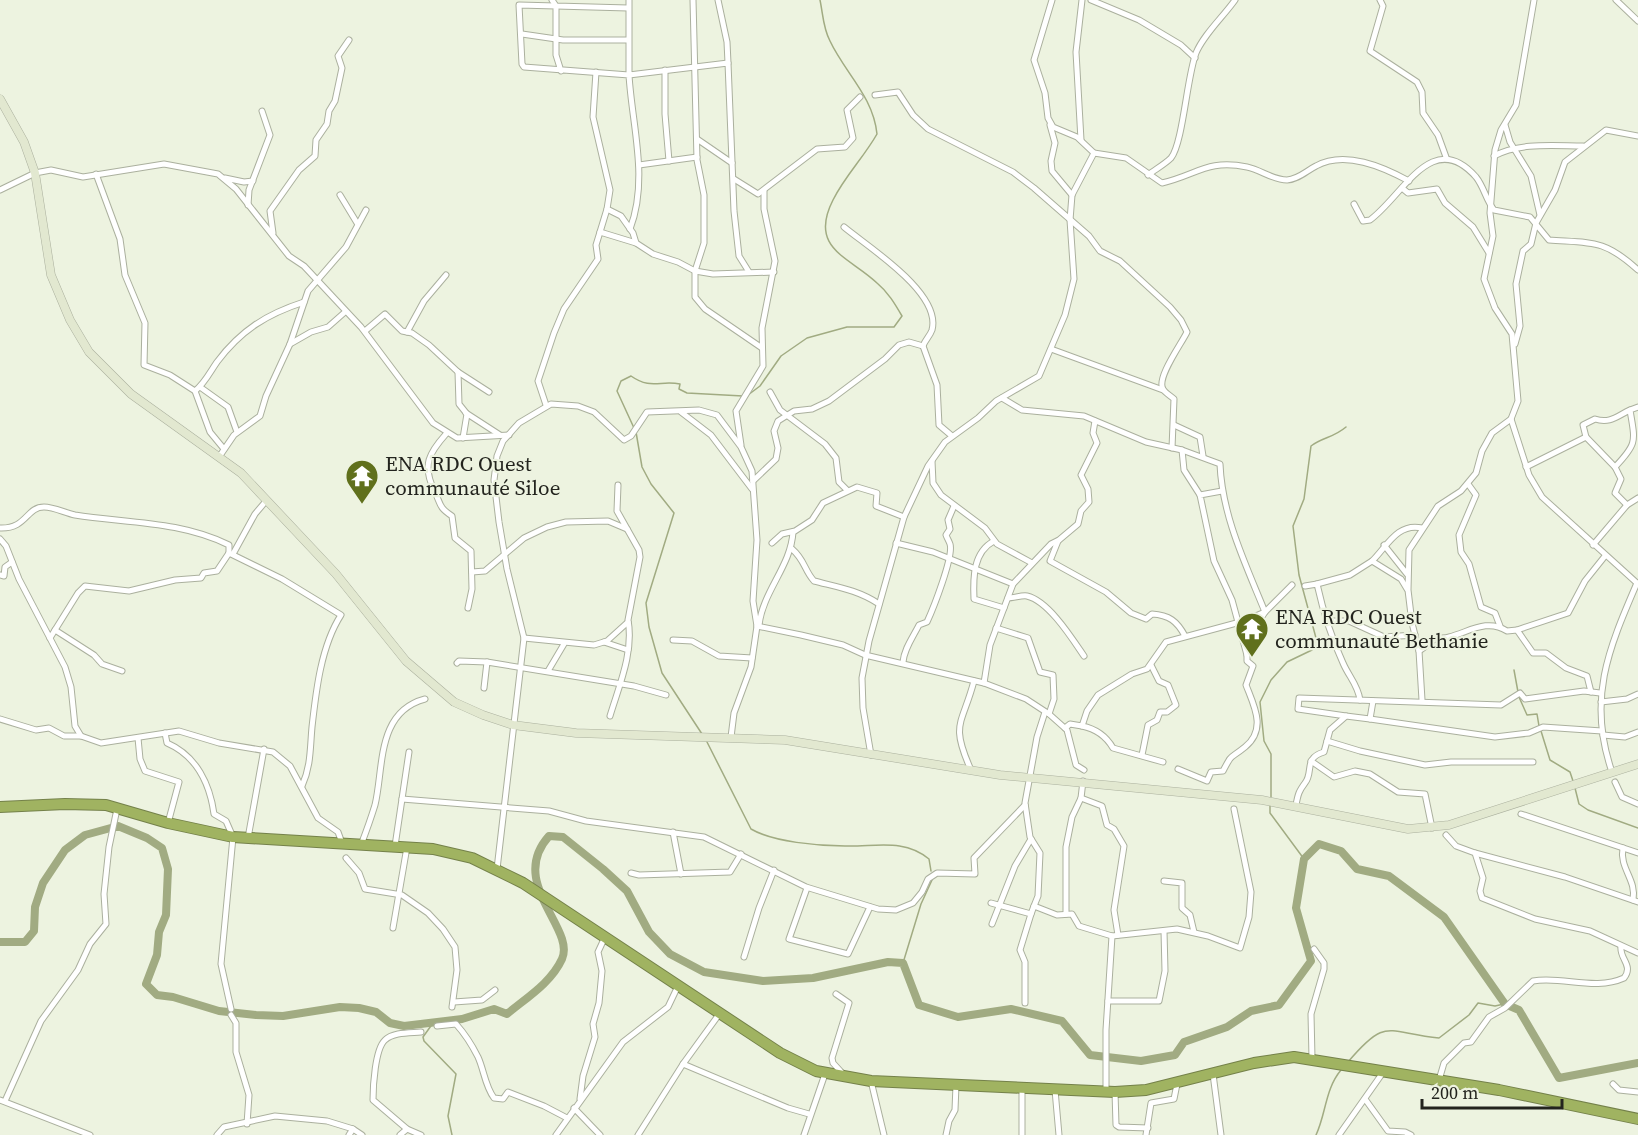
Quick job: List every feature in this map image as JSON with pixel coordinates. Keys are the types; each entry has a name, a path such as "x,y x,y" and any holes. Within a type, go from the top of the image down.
{"highway":[{"path":"0,807 74,804 117,807 168,823 233,837 407,846 462,855 497,869 537,892 780,1053 825,1074 871,1082 1110,1092 1177,1084 1280,1058 1312,1058 1638,1119"}],"main road":[{"path":"0,99 24,142 35,173 51,275 70,320 89,352 131,394 241,473 336,574 406,661 430,684 454,702 483,715 513,724 576,733 785,740 971,771 1262,800 1408,829 1432,828 1638,764"}],"street":[{"path":"552,0 556,6 556,55 561,71"},
{"path":"628,0 629,75 639,165 637,209 630,229"},
{"path":"693,0 697,157 704,193 704,243 695,271 694,294 698,303 762,348"},
{"path":"718,0 727,42 732,164 739,256 749,272"},
{"path":"1053,0 1034,60 1045,93 1055,143 1051,161 1052,171 1072,195"},
{"path":"1081,140 1077,52 1082,0"},
{"path":"1091,0 1139,20 1178,42 1195,58"},
{"path":"1148,175 1174,152 1195,58 1204,40 1235,0"},
{"path":"1380,0 1383,6 1370,51 1417,82 1422,92 1423,113 1438,135 1446,157 1463,165 1477,179 1490,205 1496,211 1530,217 1549,240 1602,244 1617,251 1638,270"},
{"path":"1422,700 1419,651 1408,590 1409,550 1438,506 1468,484 1478,470 1482,451 1492,432 1511,419 1518,401 1510,328 1485,287 1484,271 1493,231 1490,205 1494,156 1505,124 1516,105 1534,0"},
{"path":"1616,0 1638,21"},
{"path":"628,8 519,6 523,66 629,75 728,63"},
{"path":"522,33 566,40 628,40"},
{"path":"274,236 269,214 295,174 315,156 316,140 327,124 329,111 335,101 342,68 338,56 349,40"},
{"path":"665,70 665,114 669,161"},
{"path":"546,405 539,386 542,366 562,311 598,259 596,245 610,194 593,117 596,72"},
{"path":"875,95 898,92 913,115 928,129 1013,172 1070,220 1100,251 1120,261 1181,320 1187,332 1173,352 1170,365 1162,380 1163,390"},
{"path":"734,179 755,194 764,191 817,149 839,148 849,144 852,138 848,110 860,97"},
{"path":"248,207 253,181 270,135 262,111"},
{"path":"1050,124 1081,140 1094,153 1126,158 1162,183 1206,166 1219,165 1248,168 1278,179 1290,180 1315,166 1336,160 1380,166 1408,181"},
{"path":"1505,124 1514,148 1534,184 1540,214"},
{"path":"1514,348 1520,326 1517,278 1523,251 1532,244 1536,223 1555,190 1565,162 1606,130 1637,135"},
{"path":"697,139 732,164"},
{"path":"1494,156 1514,148 1583,146"},
{"path":"871,756 862,694 865,655 904,517 932,459 951,436 1002,398 1037,378 1065,315 1074,279 1070,220 1072,195 1094,153"},
{"path":"639,165 697,157"},
{"path":"1354,204 1360,218 1366,222 1375,216 1408,181 1432,162 1446,157"},
{"path":"0,190 35,173 51,170 83,177 164,164 211,172 244,182 253,181"},
{"path":"96,174 120,239 125,275 145,323 144,365 170,375 228,407 237,432"},
{"path":"225,178 289,256 318,281 365,331 429,420 446,434 463,438 509,435"},
{"path":"1402,188 1408,193 1429,188 1439,190 1445,203 1473,226 1489,253"},
{"path":"741,447 736,407 763,366 762,328 774,272 775,256 764,209 764,191"},
{"path":"340,195 357,223"},
{"path":"607,209 621,216 636,243"},
{"path":"219,457 237,432 260,416 266,396 290,344 308,291 347,245 366,210"},
{"path":"844,227 903,273 918,290 932,318 932,331 923,346"},
{"path":"600,232 636,243 653,254 678,262 695,271 713,274 774,272"},
{"path":"407,332 424,301 446,275"},
{"path":"198,389 220,359 249,327 304,302"},
{"path":"290,344 310,332 328,327 345,312"},
{"path":"365,331 385,314 402,331 429,345 458,372 489,392"},
{"path":"752,482 776,459 775,427 787,415 794,411 812,409 829,401 885,359 899,345 909,342 923,346"},
{"path":"923,346 937,385 939,425 951,436"},
{"path":"1051,349 1163,390 1174,399 1172,448"},
{"path":"458,372 459,404 466,413 500,436"},
{"path":"198,389 210,432 224,449"},
{"path":"770,392 780,410 820,440 836,458 838,482 847,490"},
{"path":"1002,398 1022,410 1079,415 1146,442 1203,456 1220,464 1222,491 1239,547 1265,612"},
{"path":"497,869 524,638 504,554 494,474 501,447 526,416 546,405 563,403 586,408 601,417 624,440 631,436 647,412 705,411 717,415 741,447 752,471 757,540 753,601 758,626"},
{"path":"1627,505 1615,493 1621,478 1615,467 1586,437 1583,425 1595,419 1604,422 1613,420 1638,407"},
{"path":"1615,467 1630,452 1635,441 1636,428 1630,410"},
{"path":"679,411 711,435 752,489"},
{"path":"463,438 466,413"},
{"path":"1511,419 1526,467 1542,498 1637,583 1606,663 1600,693 1602,733 1612,772"},
{"path":"984,683 989,650 1013,584 1051,544 1078,524 1081,511 1089,502 1088,489 1081,477 1097,443 1093,433 1095,421"},
{"path":"1174,425 1200,437 1203,456"},
{"path":"446,434 431,452 429,482 441,510 452,516 455,538 470,548 472,572 471,600 468,608"},
{"path":"1526,467 1586,437"},
{"path":"1178,769 1207,781 1211,772 1223,771 1229,757 1243,749 1253,738 1257,728 1256,712 1246,685 1253,666 1247,661 1239,622 1214,561 1200,495 1184,470 1182,450"},
{"path":"932,459 933,483 941,495 985,528 994,541 1032,563"},
{"path":"1468,484 1476,495 1460,533 1461,552 1469,564 1480,607 1495,614 1500,626 1507,632 1568,613 1585,581 1605,556"},
{"path":"610,716 621,684 628,650 630,630 628,622 640,557 616,508 618,485"},
{"path":"772,543 782,534 793,532 812,520 823,503 847,490 862,487 877,493 875,506 904,517"},
{"path":"1200,495 1222,491"},
{"path":"1593,545 1627,505 1638,498"},
{"path":"50,638 78,593 85,586 129,591 175,580 195,580 201,578 204,573 217,572 266,501"},
{"path":"903,662 904,651 912,641 918,627 927,622 949,558 950,543 945,537 950,529 948,520 954,506"},
{"path":"0,528 19,525 34,510 44,507 74,515 176,527 213,537 229,545 231,553 341,615 327,645 317,695 309,768 302,786"},
{"path":"472,572 484,571 527,537 564,523 607,521 627,529"},
{"path":"1305,586 1350,575 1372,561 1392,537 1412,527 1422,528"},
{"path":"731,737 734,713 752,658 762,609 792,549 793,532"},
{"path":"0,540 6,546 69,678 75,726 81,736"},
{"path":"994,541 979,554 975,571 975,601 1004,608"},
{"path":"1050,561 1058,541"},
{"path":"896,543 949,558 975,571 1013,584"},
{"path":"1384,545 1407,576"},
{"path":"792,549 802,556 807,572 814,581 841,586 865,595 879,604"},
{"path":"1038,556 1106,592 1131,613 1146,619 1152,614 1167,615 1179,625 1185,636"},
{"path":"1372,561 1401,579 1408,590"},
{"path":"0,575 4,576 5,566 12,562"},
{"path":"1317,584 1343,665 1358,685 1360,700"},
{"path":"1247,655 1255,627 1265,612 1292,585"},
{"path":"1008,598 1026,596 1042,606 1063,626 1084,656"},
{"path":"1082,726 1087,711 1098,695 1151,665 1166,642 1239,622 1265,612"},
{"path":"1327,621 1349,621 1384,637 1415,635"},
{"path":"524,638 564,644 592,645 604,642 628,622"},
{"path":"1419,651 1434,639 1452,637 1456,633 1486,624 1500,626"},
{"path":"758,626 843,645 865,655 903,662 951,677 984,683 1026,699 1065,728 1076,765 1084,770"},
{"path":"996,628 1029,639 1040,672 1053,675 1054,699 1047,713 1029,776 1025,805 1030,839 1040,853 1038,896 1020,950 1025,965 1025,1003"},
{"path":"55,630 96,657 102,664 122,671"},
{"path":"1517,630 1533,653 1548,654 1564,667 1587,676 1591,692"},
{"path":"673,640 692,640 719,656 752,658"},
{"path":"604,642 628,650"},
{"path":"548,671 564,644"},
{"path":"458,663 459,661 487,662 520,666 621,684 666,695"},
{"path":"484,688 487,662"},
{"path":"1142,755 1148,725 1158,720 1160,712 1167,712 1176,705 1168,685 1159,681 1151,665"},
{"path":"971,771 960,745 958,733 974,681"},
{"path":"1600,693 1525,699 1520,693 1501,705 1422,700 1299,698 1298,709 1495,737 1529,733 1540,727 1625,737 1638,732"},
{"path":"1601,702 1627,699 1638,694"},
{"path":"361,845 375,805 382,745 396,719 414,703 425,699"},
{"path":"1370,719 1373,701"},
{"path":"1296,805 1298,790 1306,782 1311,761 1318,754 1324,753 1330,729 1346,716"},
{"path":"0,719 36,730 49,728 67,737 81,736 101,743 179,732 219,743 264,749 285,761 302,786 318,818 338,832 342,843"},
{"path":"1065,728 1072,724 1095,729 1110,741 1113,748 1163,762"},
{"path":"165,733 167,743 189,756 198,768 212,796 214,814 225,820 233,837 221,964 231,1012 236,1023 236,1052 249,1095 247,1124"},
{"path":"138,738 140,759 145,771 179,782 168,823"},
{"path":"1327,741 1360,751 1425,765 1451,762 1533,762"},
{"path":"248,838 264,749"},
{"path":"395,846 409,752"},
{"path":"1311,761 1333,776 1357,771 1372,774 1398,792 1425,794 1432,828"},
{"path":"1066,914 1066,847 1072,817 1081,798 1083,781"},
{"path":"1615,782 1622,797 1638,804"},
{"path":"1081,798 1103,807 1107,825 1116,831 1124,846 1114,910 1115,935 1108,1001 1105,1063 1117,1126 1148,1128"},
{"path":"402,799 549,811 586,820 704,837 807,888 870,907 896,910 913,903 922,892 928,879 937,873 975,874 974,858 1025,805"},
{"path":"90,1135 3,1101 41,1021 78,970 90,944 106,924 104,894 117,807"},
{"path":"1034,906 1057,915 1073,914 1076,923 1084,929 1115,935 1177,929 1194,932 1240,948 1249,916 1251,892 1234,809"},
{"path":"1521,814 1638,853"},
{"path":"673,832 681,874"},
{"path":"1446,834 1456,846 1475,853 1565,877 1635,901 1635,888 1622,862 1623,848"},
{"path":"992,924 1014,869 1030,839"},
{"path":"393,928 407,846"},
{"path":"1475,853 1483,878 1482,897 1534,919 1590,931 1638,953"},
{"path":"631,873 639,875 730,872 741,854"},
{"path":"346,858 356,868 365,889 398,893 430,916 455,947 457,970 453,1004 482,1000 495,990"},
{"path":"744,957 774,870"},
{"path":"1164,881 1182,883 1182,908 1190,915 1194,932"},
{"path":"807,888 789,939 848,954 870,907"},
{"path":"991,903 1031,914"},
{"path":"1108,1001 1140,999 1158,1002 1165,971 1164,931"},
{"path":"580,1100 583,1076 595,1037 593,1023 602,971 598,952 605,937"},
{"path":"1439,1080 1444,1063 1464,1044 1472,1042 1489,1017 1504,1008 1534,980 1558,979 1597,984 1623,979 1629,971 1620,951 1621,946"},
{"path":"1312,1058 1311,1014 1324,969 1324,963 1314,949"},
{"path":"556,1135 626,1039 668,1007 679,985"},
{"path":"836,994 848,1001 849,1005 832,1058 836,1068 847,1078"},
{"path":"638,1135 683,1064 720,1013"},
{"path":"437,1026 456,1024 465,1034 478,1058 483,1077 494,1098 503,1099 508,1092 544,1106 566,1119"},
{"path":"421,1135 407,1129 373,1101 379,1053 385,1040 391,1036 422,1032"},
{"path":"683,1064 788,1108 809,1114"},
{"path":"1339,1135 1384,1071"},
{"path":"804,1135 809,1114 825,1074"},
{"path":"1213,1074 1221,1135"},
{"path":"871,1082 884,1135"},
{"path":"1146,1135 1151,1103 1174,1099 1177,1084"},
{"path":"1612,1084 1619,1090 1638,1092"},
{"path":"946,1135 949,1121 955,1110 956,1085"},
{"path":"1022,1088 1022,1135"},
{"path":"1055,1090 1059,1135"},
{"path":"1365,1099 1385,1129 1411,1135"},
{"path":"574,1108 600,1135"},
{"path":"217,1135 224,1127 282,1116 327,1121 362,1135"},
{"path":"562,1135 566,1119"},
{"path":"400,1135 407,1129"}],"waterway":[{"path":"748,395 760,386 781,356 807,338 847,327 894,327 902,316 881,287 836,250 829,241 826,230 827,217 833,200 877,134 870,108 828,36 820,0"},
{"path":"634,428 617,391 621,381 631,376 650,384 680,384 679,389 687,393 743,396"},
{"path":"1271,797 1271,754 1264,741 1260,702 1271,680 1287,662 1312,650 1316,638 1299,575 1293,526 1304,499 1311,446 1346,427"},
{"path":"636,432 642,467 651,484 674,513 646,603 649,627 662,673 702,734"},
{"path":"1514,670 1518,692"},
{"path":"1519,697 1527,715 1537,714 1539,726"},
{"path":"1541,731 1550,760 1570,772 1573,781"},
{"path":"706,740 751,829 771,837 810,844 889,845 910,848 929,859 931,871"},
{"path":"1575,788 1579,804 1588,810 1638,828"},
{"path":"1270,805 1270,813 1304,859"},
{"path":"0,942 25,942 34,931 35,907 43,883 65,850 85,835 118,826 147,838 162,848 168,869 166,915 159,932 157,955 146,984 157,995 173,997 219,1011 256,1015 283,1016 340,1007 359,1008 376,1012 390,1023 404,1026 462,1019 494,1009 507,1014 545,983 562,959 564,947 560,933 538,887 535,871 538,854 549,836 563,837 627,891 649,932 670,954 704,972 763,981 813,978 888,962 903,963 919,1005 958,1017 1011,1009 1062,1021 1090,1055 1141,1061 1175,1055 1184,1042 1227,1027 1251,1011 1279,1005 1311,961 1296,908 1304,859 1319,844 1341,851 1357,869 1389,876 1444,917 1505,1004 1519,1010 1559,1078 1638,1063"},
{"path":"903,963 921,904 932,880"},
{"path":"1348,1062 1371,1038 1380,1033 1397,1031 1439,1038 1469,1015 1478,1003 1495,1006 1504,1004"},
{"path":"433,1023 423,1037 424,1041 456,1074 448,1116 452,1135"},
{"path":"1316,1135 1332,1085 1341,1070"}],"place":[{"name":"ENA RDC Ouest communauté Siloe","path":"362,505"},
{"name":"ENA RDC Ouest communauté Bethanie","path":"1252,658"}]}
